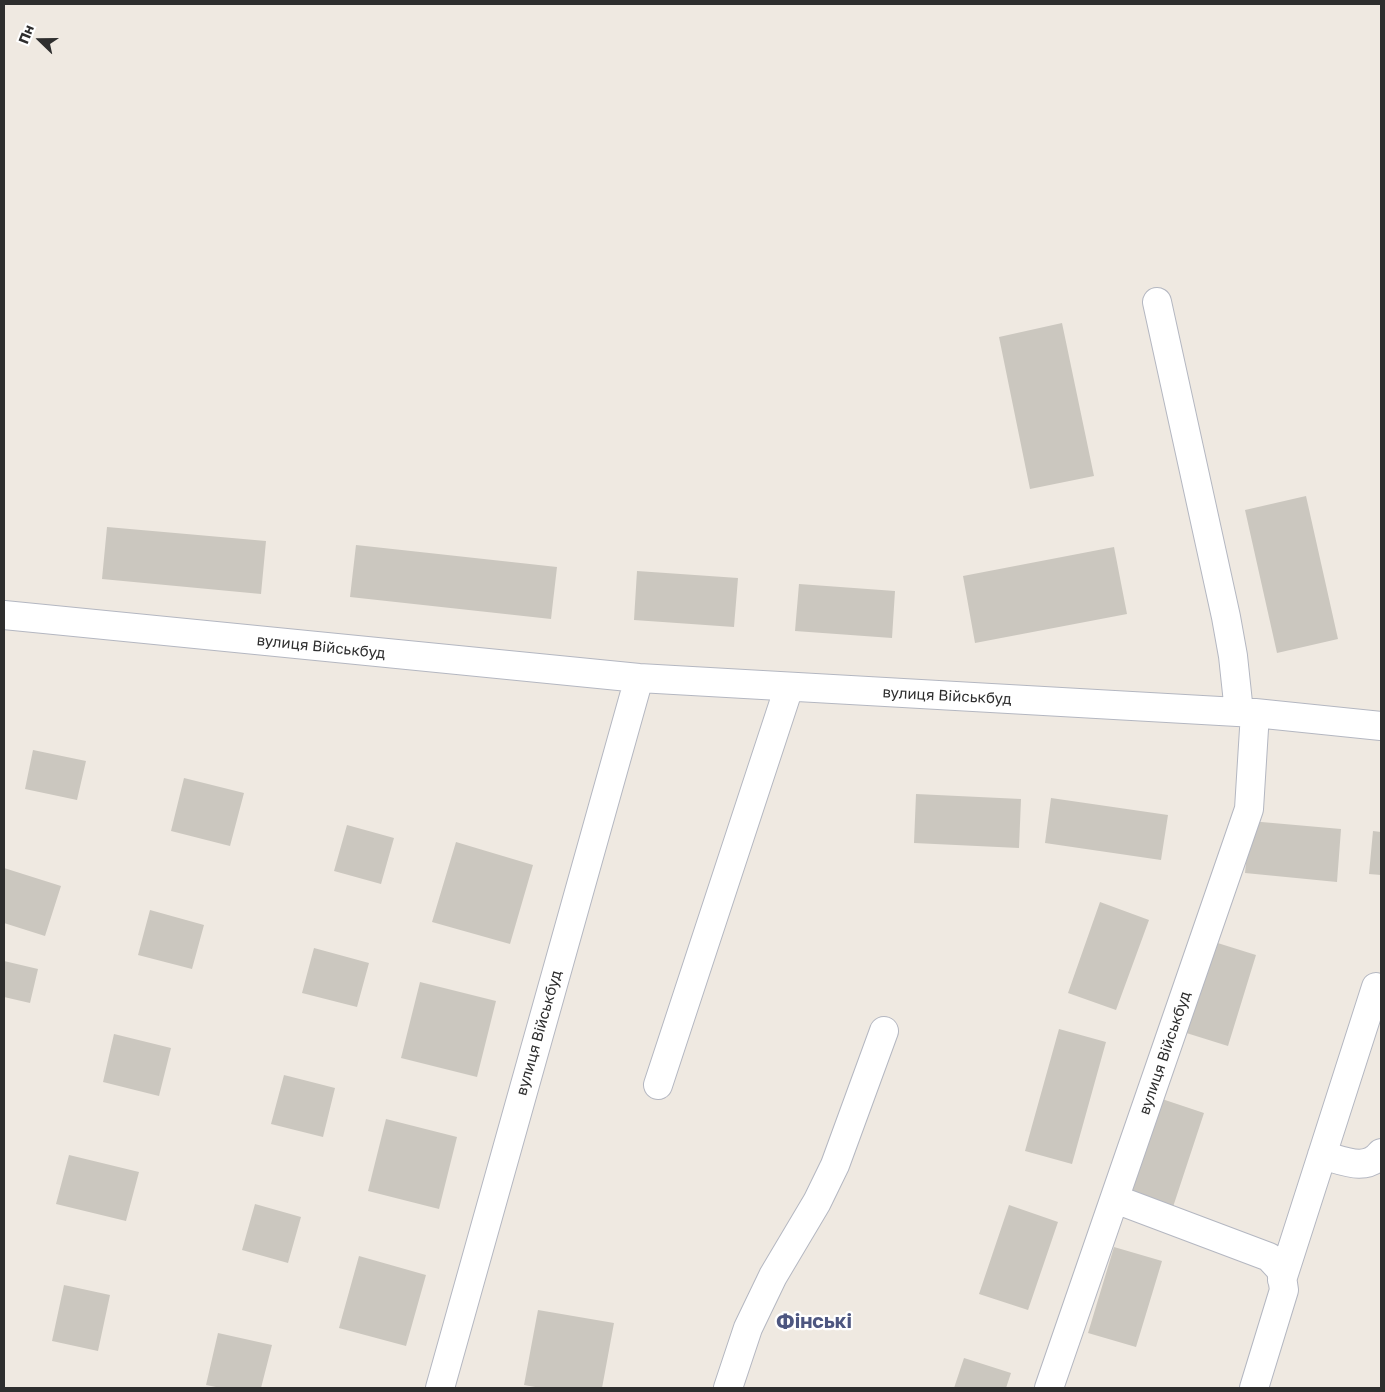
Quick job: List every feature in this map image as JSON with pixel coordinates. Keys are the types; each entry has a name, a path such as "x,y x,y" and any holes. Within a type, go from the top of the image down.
{"street":[{"path":"1157,302 1247,713"},
{"name":"вулиця Військбуд","path":"4,615 639,678 1247,713 1381,726"},
{"name":"вулиця Військбуд","path":"440,1388 639,678"},
{"path":"658,1085 789,687"},
{"name":"вулиця Військбуд","path":"1049,1388 1249,809 1247,713"},
{"path":"1282,1280 1376,987"},
{"path":"728,1388 748,1328 774,1276 817,1202 835,1165 884,1031"},
{"path":"1322,1155 1359,1165 1371,1162 1381,1154"},
{"path":"1115,1199 1268,1258 1280,1270 1284,1290 1254,1388"}],"building":[{"path":"1062,323 1094,476 1030,489 999,337"},
{"path":"1306,496 1338,639 1277,653 1245,510"},
{"path":"107,527 266,541 261,594 102,579"},
{"path":"356,545 557,567 551,619 350,597"},
{"path":"1114,547 1127,614 975,643 963,576"},
{"path":"637,571 738,578 734,627 634,620"},
{"path":"799,584 895,591 892,638 795,631"},
{"path":"33,750 86,761 77,800 25,789"},
{"path":"184,778 244,793 230,846 171,831"},
{"path":"916,794 1021,799 1019,848 914,843"},
{"path":"1051,798 1168,815 1161,860 1045,843"},
{"path":"1250,821 1341,829 1337,882 1245,873"},
{"path":"347,825 394,838 381,884 334,871"},
{"path":"1373,831 1381,832 1381,875 1369,874"},
{"path":"456,842 533,865 510,944 432,922"},
{"path":"4,868 61,886 45,936 4,923"},
{"path":"1100,902 1149,920 1116,1010 1068,993"},
{"path":"150,910 204,925 192,969 138,955"},
{"path":"1208,940 1256,955 1228,1046 1180,1031"},
{"path":"314,948 369,963 357,1007 302,993"},
{"path":"4,961 38,969 30,1003 4,997"},
{"path":"420,982 496,1001 477,1077 401,1058"},
{"path":"1059,1029 1106,1042 1072,1164 1025,1151"},
{"path":"114,1034 171,1048 159,1096 103,1082"},
{"path":"284,1075 335,1088 323,1137 271,1124"},
{"path":"1159,1098 1204,1113 1172,1210 1127,1195"},
{"path":"386,1119 457,1137 439,1209 368,1191"},
{"path":"69,1155 139,1172 126,1221 56,1204"},
{"path":"255,1204 301,1217 288,1263 242,1250"},
{"path":"1009,1205 1058,1222 1028,1310 979,1294"},
{"path":"1114,1247 1162,1261 1136,1347 1088,1333"},
{"path":"359,1256 426,1275 406,1346 339,1328"},
{"path":"64,1285 110,1295 98,1351 52,1341"},
{"path":"538,1310 614,1323 602,1388 541,1388 524,1385"},
{"path":"218,1333 272,1345 261,1388 221,1388 206,1385"},
{"path":"964,1358 1011,1373 1006,1388 954,1388"}],"district":[{"name":"Фінські","path":"814,1322"}]}
